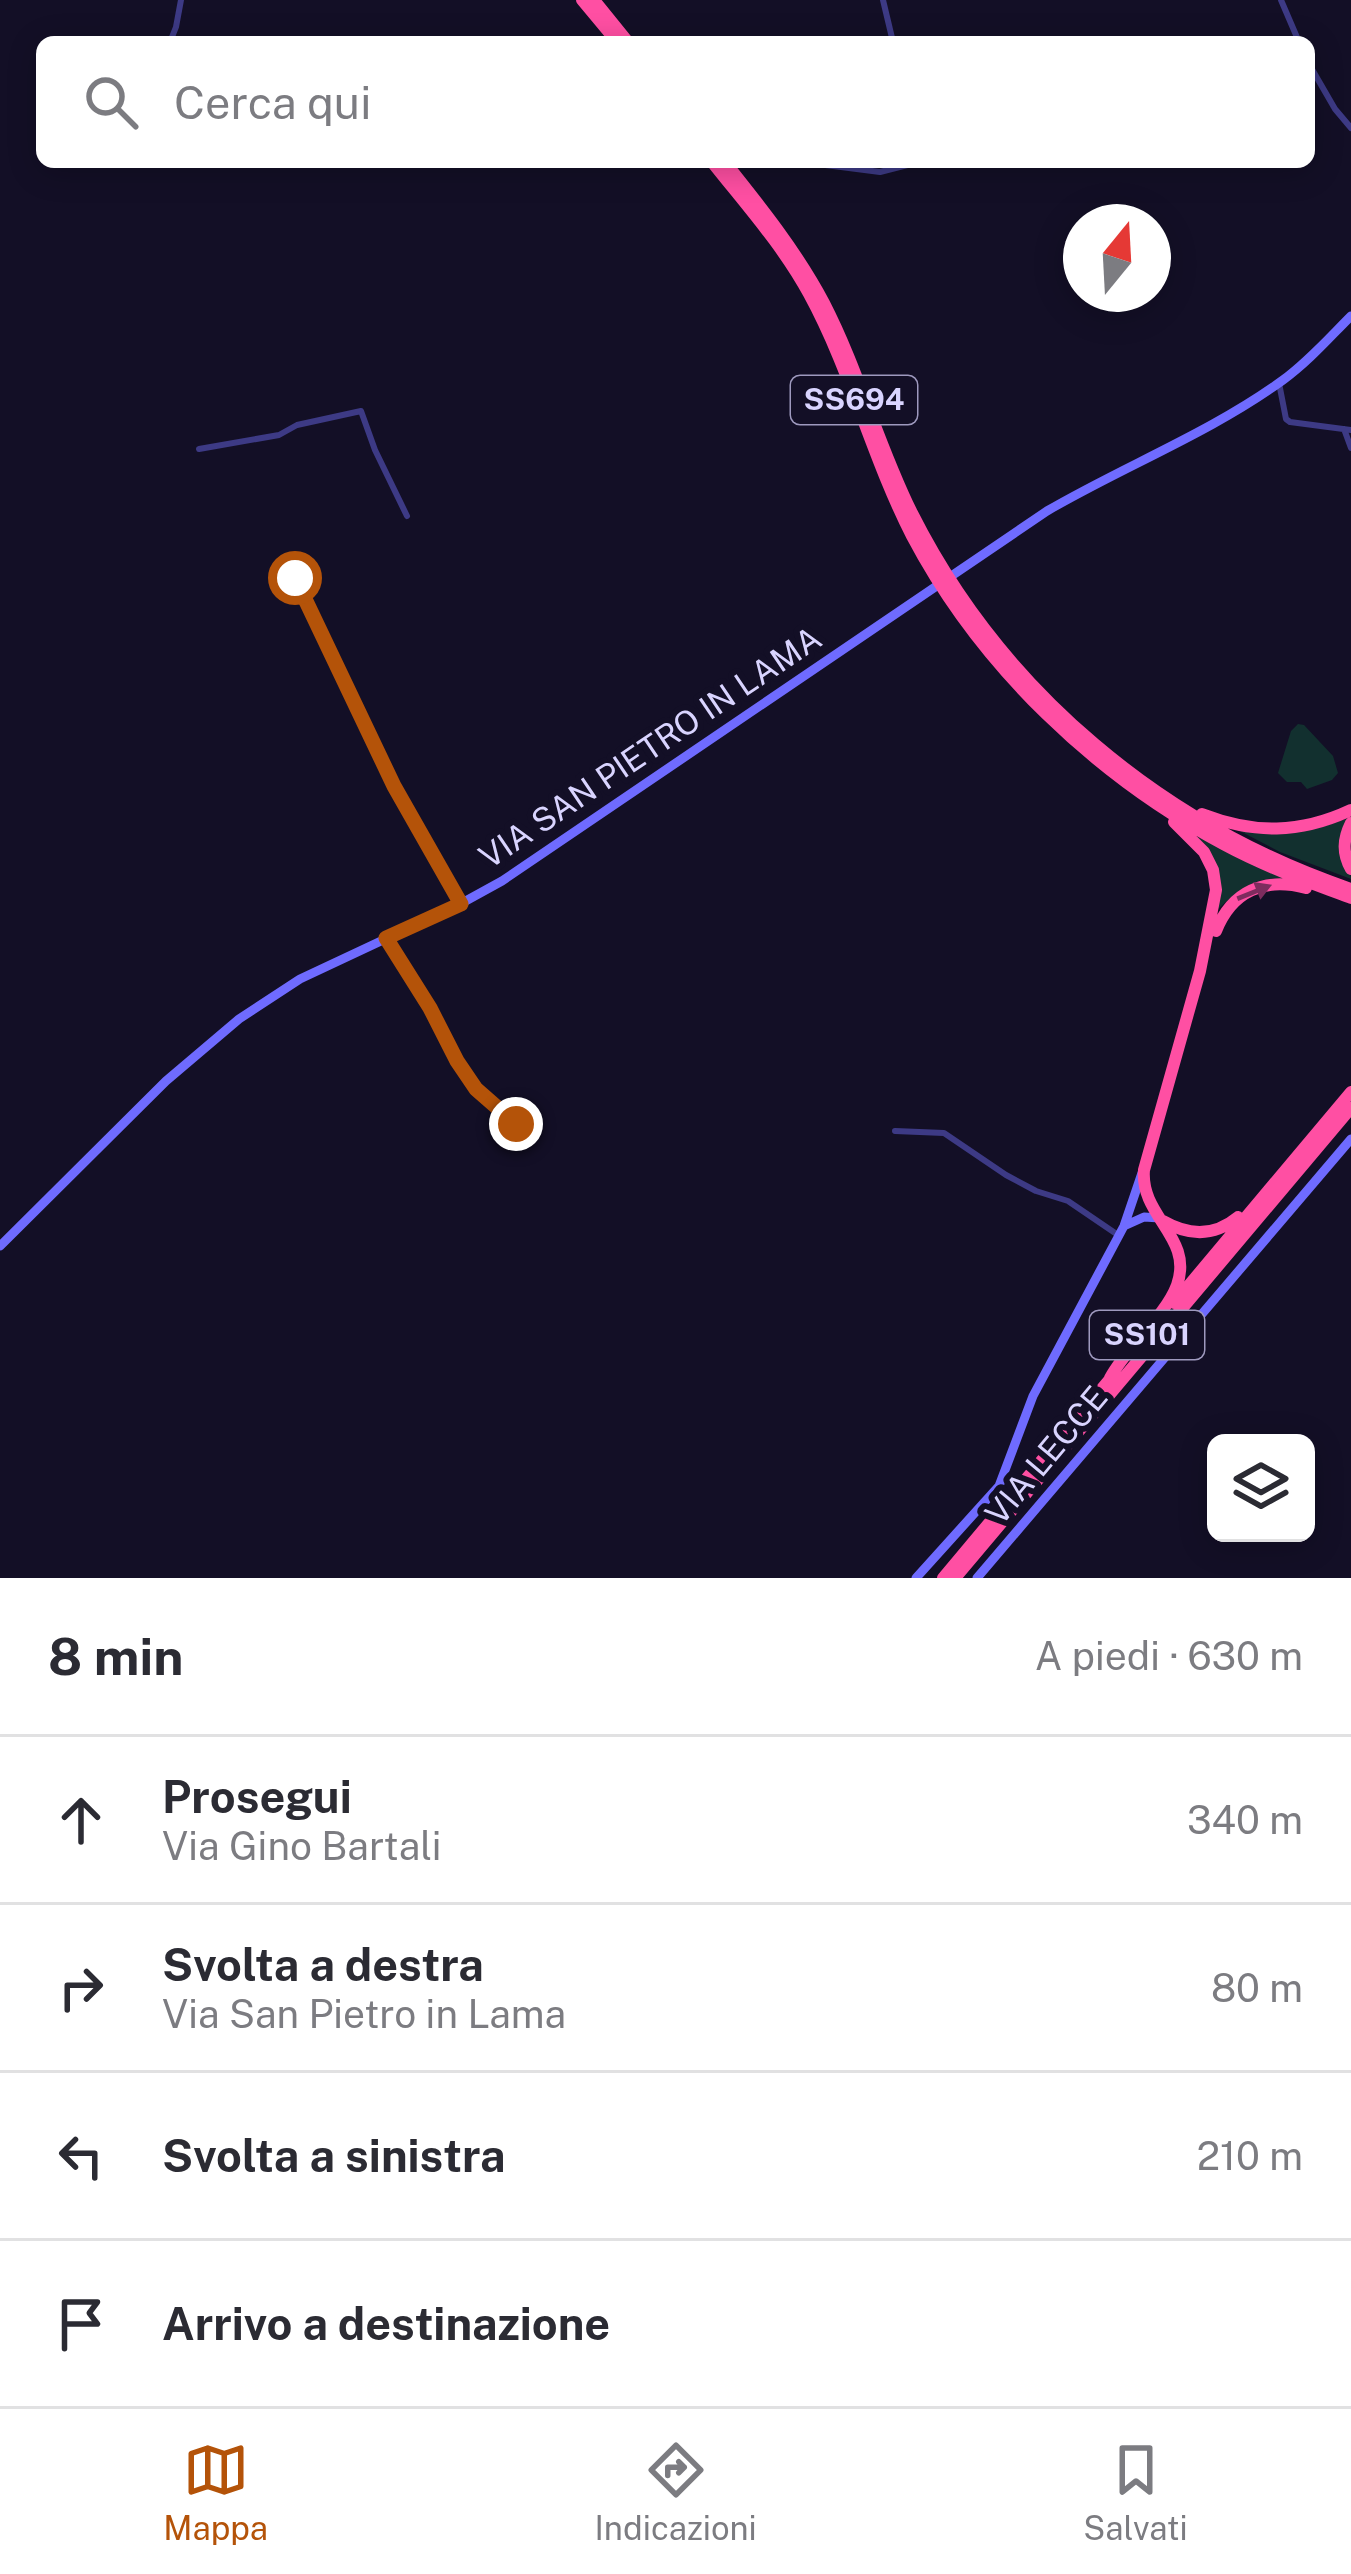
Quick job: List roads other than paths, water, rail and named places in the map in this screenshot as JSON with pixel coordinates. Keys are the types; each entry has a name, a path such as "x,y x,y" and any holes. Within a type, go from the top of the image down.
{"highway":[{"path":"583,0 612,36"},
{"path":"594,0 623,36"},
{"name":"SS694","path":"717,168 789,261 809,295 898,507 933,573 1050,717 1170,813 1229,847 1351,900"},
{"name":"SS694","path":"729,168 808,274 842,341 910,510 987,641 1109,757 1178,808 1239,842 1351,889"},
{"path":"1109,757 1179,802 1227,824 1290,830 1351,811"},
{"path":"1110,1378 1176,1287 1180,1256 1148,1202 1143,1184 1200,970 1216,880 1196,842 1118,776"},
{"path":"1351,823 1344,843 1351,869"},
{"path":"1200,970 1223,912 1248,892 1294,885 1351,900"},
{"name":"SS101","path":"943,1578 1351,1092"},
{"name":"SS101","path":"955,1578 1351,1108"},
{"path":"1160,1218 1194,1233 1218,1230 1243,1213 1309,1143"}],"main road":[{"name":"VIA SAN PIETRO IN LAMA","path":"0,1246 211,1040 299,979 461,904 543,855 1047,512 1279,383 1351,316"},
{"name":"VIA LECCE","path":"977,1578 1351,1139"},
{"path":"916,1578 999,1486 1033,1396 1121,1231 1148,1156"},
{"path":"1121,1231 1144,1217 1160,1218"}],"street":[{"path":"173,36 182,0"},
{"path":"883,0 891,36"},
{"path":"1281,0 1297,36"},
{"path":"1315,74 1351,128"},
{"path":"849,168 880,172 896,168"},
{"path":"1279,383 1290,422 1348,430 1351,448"},
{"path":"199,449 279,435 297,425 361,411 374,450 407,516"},
{"path":"295,578 394,786 461,904"},
{"path":"386,938 476,1089 516,1124"},
{"path":"895,1131 944,1133 1006,1175 1121,1231"}]}
